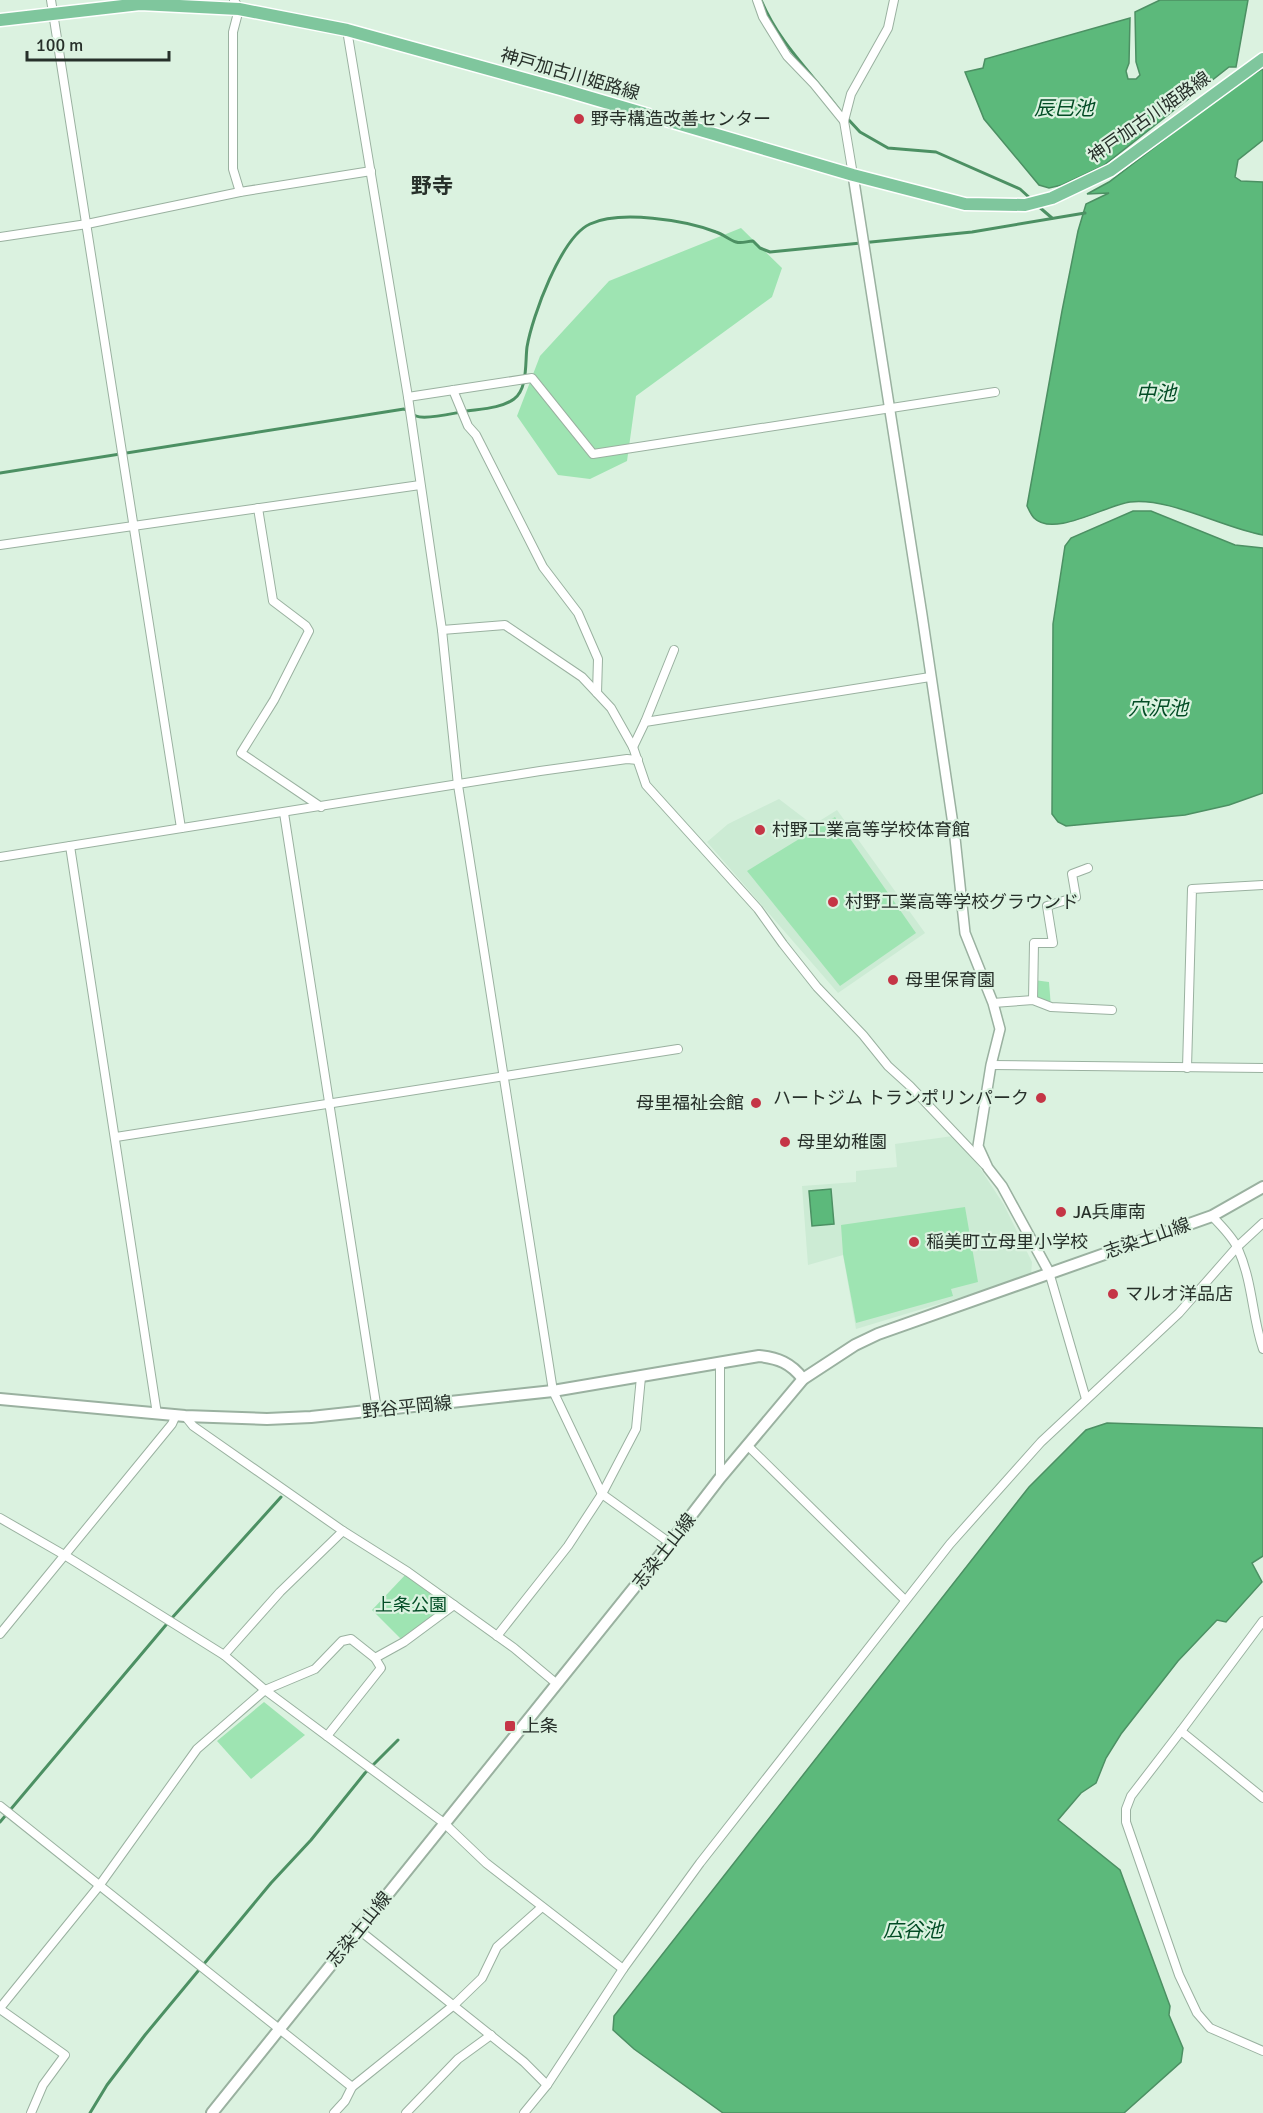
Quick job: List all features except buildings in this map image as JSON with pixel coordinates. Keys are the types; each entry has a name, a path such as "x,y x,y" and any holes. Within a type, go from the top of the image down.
{"main road":[{"name":"神戸加古川姫路線","path":"0,21 140,4 236,4 347,30 564,90 853,175 965,204 1025,205 1052,198 1111,170 1263,59"},
{"name":"志染土山線","path":"212,2113 720,1478 803,1379 855,1345 878,1334 1212,1215 1263,1187"},
{"name":"野谷平岡線","path":"0,1399 180,1416 289,1418 553,1391 759,1356 772,1357 785,1362 798,1371 803,1379"}],"street":[{"path":"51,0 181,828"},
{"path":"757,0 786,56 814,84 844,121"},
{"path":"894,0 888,28 851,94 844,121 891,409 950,803 965,933 993,1002 1000,1029 991,1065 978,1146 988,1168"},
{"path":"236,4 232,32 233,169 240,192"},
{"path":"347,30 408,397 442,630 458,785 553,1391 602,1494 670,1543"},
{"path":"0,237 87,224 240,192 371,171"},
{"path":"408,397 532,378 593,454 995,392"},
{"path":"453,390 468,426 476,435 543,567 578,613 598,659 597,693"},
{"path":"0,545 420,485"},
{"path":"258,507 273,601 306,626 309,631 274,700 241,753 321,807"},
{"path":"442,630 506,625 582,676 611,708 633,747 646,785 752,902 817,987 863,1035 888,1066 988,1168 1002,1186 1049,1272 1086,1399"},
{"path":"633,747 674,650"},
{"path":"645,722 930,677"},
{"path":"0,857 627,759 638,760"},
{"path":"284,813 377,1410"},
{"path":"70,846 157,1414"},
{"path":"1033,1000 1034,943 1053,943 1047,906 1076,897 1072,874 1088,868"},
{"path":"1187,1068 1192,889 1263,885"},
{"path":"993,1002 1033,1000 1051,1007 1112,1010"},
{"path":"116,1137 678,1049"},
{"path":"991,1065 1263,1068"},
{"path":"1212,1215 1237,1247 1251,1289 1259,1339 1263,1349"},
{"path":"524,2113 547,2085 623,1968 707,1855 905,1600 980,1508 1041,1442 1179,1313 1237,1247 1263,1223"},
{"path":"720,1363 720,1478"},
{"path":"497,1636 568,1546 602,1494 636,1429 641,1377"},
{"path":"0,1634 180,1416 343,1531 408,1572 514,1648 557,1684"},
{"path":"747,1445 905,1600"},
{"path":"0,1518 66,1556 224,1655 265,1690 444,1823 486,1863 623,1968"},
{"path":"224,1655 280,1592 343,1531"},
{"path":"375,1658 404,1642 454,1605"},
{"path":"1263,1621 1131,1796 1126,1809 1125,1822 1179,1975 1197,2013 1210,2028 1263,2051"},
{"path":"31,2113 43,2085 65,2055 0,2009 99,1886 197,1749 265,1690 315,1669 342,1641 351,1639 375,1658 381,1668 327,1736"},
{"path":"1181,1731 1263,1798"},
{"path":"0,1806 352,2086"},
{"path":"334,2113 345,2101 352,2086 454,2005 482,1978 497,1947 542,1907"},
{"path":"359,1930 524,2062 547,2085"},
{"path":"406,2113 458,2059 491,2035"}],"shaded area":[{"name":"村野工業高等学校グラウンド","path":"779,799 813,825 837,810 925,933 838,993 707,842 728,824"},
{"name":"稲美町立母里小学校","path":"953,1136 976,1162 1004,1205 1032,1262 1031,1276 856,1329 843,1255 808,1265 802,1186 856,1182 856,1171 897,1167 895,1144"}],"green space":[{"path":"741,228 782,268 772,297 636,396 627,461 590,479 558,475 517,416 540,356 609,281"},
{"name":"村野工業高等学校グラウンド","path":"835,817 916,933 840,986 747,871"},
{"path":"1034,980 1049,982 1051,1007 1033,1000"},
{"path":"965,1207 978,1282 951,1289 953,1296 856,1323 843,1254 841,1225"},
{"name":"上条公園","path":"408,1572 454,1605 404,1642 372,1610"},
{"path":"264,1702 305,1735 251,1779 217,1741"}],"water":[{"name":"辰巳池","path":"1160,0 1248,0 1236,67 1229,67 1103,166 1062,185 1049,188 1039,185 984,119 965,72 983,68 985,59 1130,18 1129,63 1126,71 1128,79 1136,79 1140,75 1136,62 1135,12"},
{"name":"中池","path":"1263,69 1263,140 1238,160 1235,177 1241,181 1263,182 1263,535 1179,508 1145,502 1120,504 1067,523 1043,523 1034,518 1027,506 1078,231 1086,204 1109,193 1087,194 1109,182 1241,81"},
{"name":"穴沢池","path":"1133,511 1151,511 1235,545 1263,548 1263,793 1229,805 1185,815 1066,826 1058,822 1052,814 1053,624 1065,546 1071,538"},
{"path":"831,1189 834,1224 812,1226 809,1191"},
{"name":"広谷池","path":"1107,1423 1263,1428 1263,1556 1252,1563 1262,1582 1226,1622 1217,1620 1178,1661 1121,1734 1106,1758 1096,1783 1081,1793 1058,1820 1120,1870 1170,2006 1169,2015 1183,2048 1181,2062 1124,2113 723,2113 634,2049 613,2030 614,2016 1029,1487 1086,1430"}],"waterway":[{"path":"761,0 777,31 840,111"},
{"path":"847,118 860,132 888,148 936,152 1020,189 1031,199"},
{"path":"1038,206 1052,218"},
{"path":"0,473 404,409 416,416 431,417 502,405 514,399 522,389 530,334 541,298 559,261 579,232 590,224 603,220 635,217 687,224 719,233 736,242 753,241 760,248 770,252 972,232 1085,213"},
{"path":"0,1822 171,1619 281,1497"},
{"path":"90,2113 107,2085 145,2035 365,1773 398,1740"}],"place":[{"name":"野寺構造改善センター","path":"579,119"},
{"name":"村野工業高等学校体育館","path":"760,830"},
{"name":"村野工業高等学校グラウンド","path":"833,902"},
{"name":"母里保育園","path":"893,980"},
{"name":"ハートジム トランポリンパーク","path":"1041,1098"},
{"name":"母里福祉会館","path":"756,1103"},
{"name":"母里幼稚園","path":"785,1142"},
{"name":"JA兵庫南","path":"1061,1212"},
{"name":"稲美町立母里小学校","path":"914,1242"},
{"name":"マルオ洋品店","path":"1113,1294"},
{"name":"上条","path":"510,1726"}],"district":[{"name":"野寺","path":"432,186"}]}
